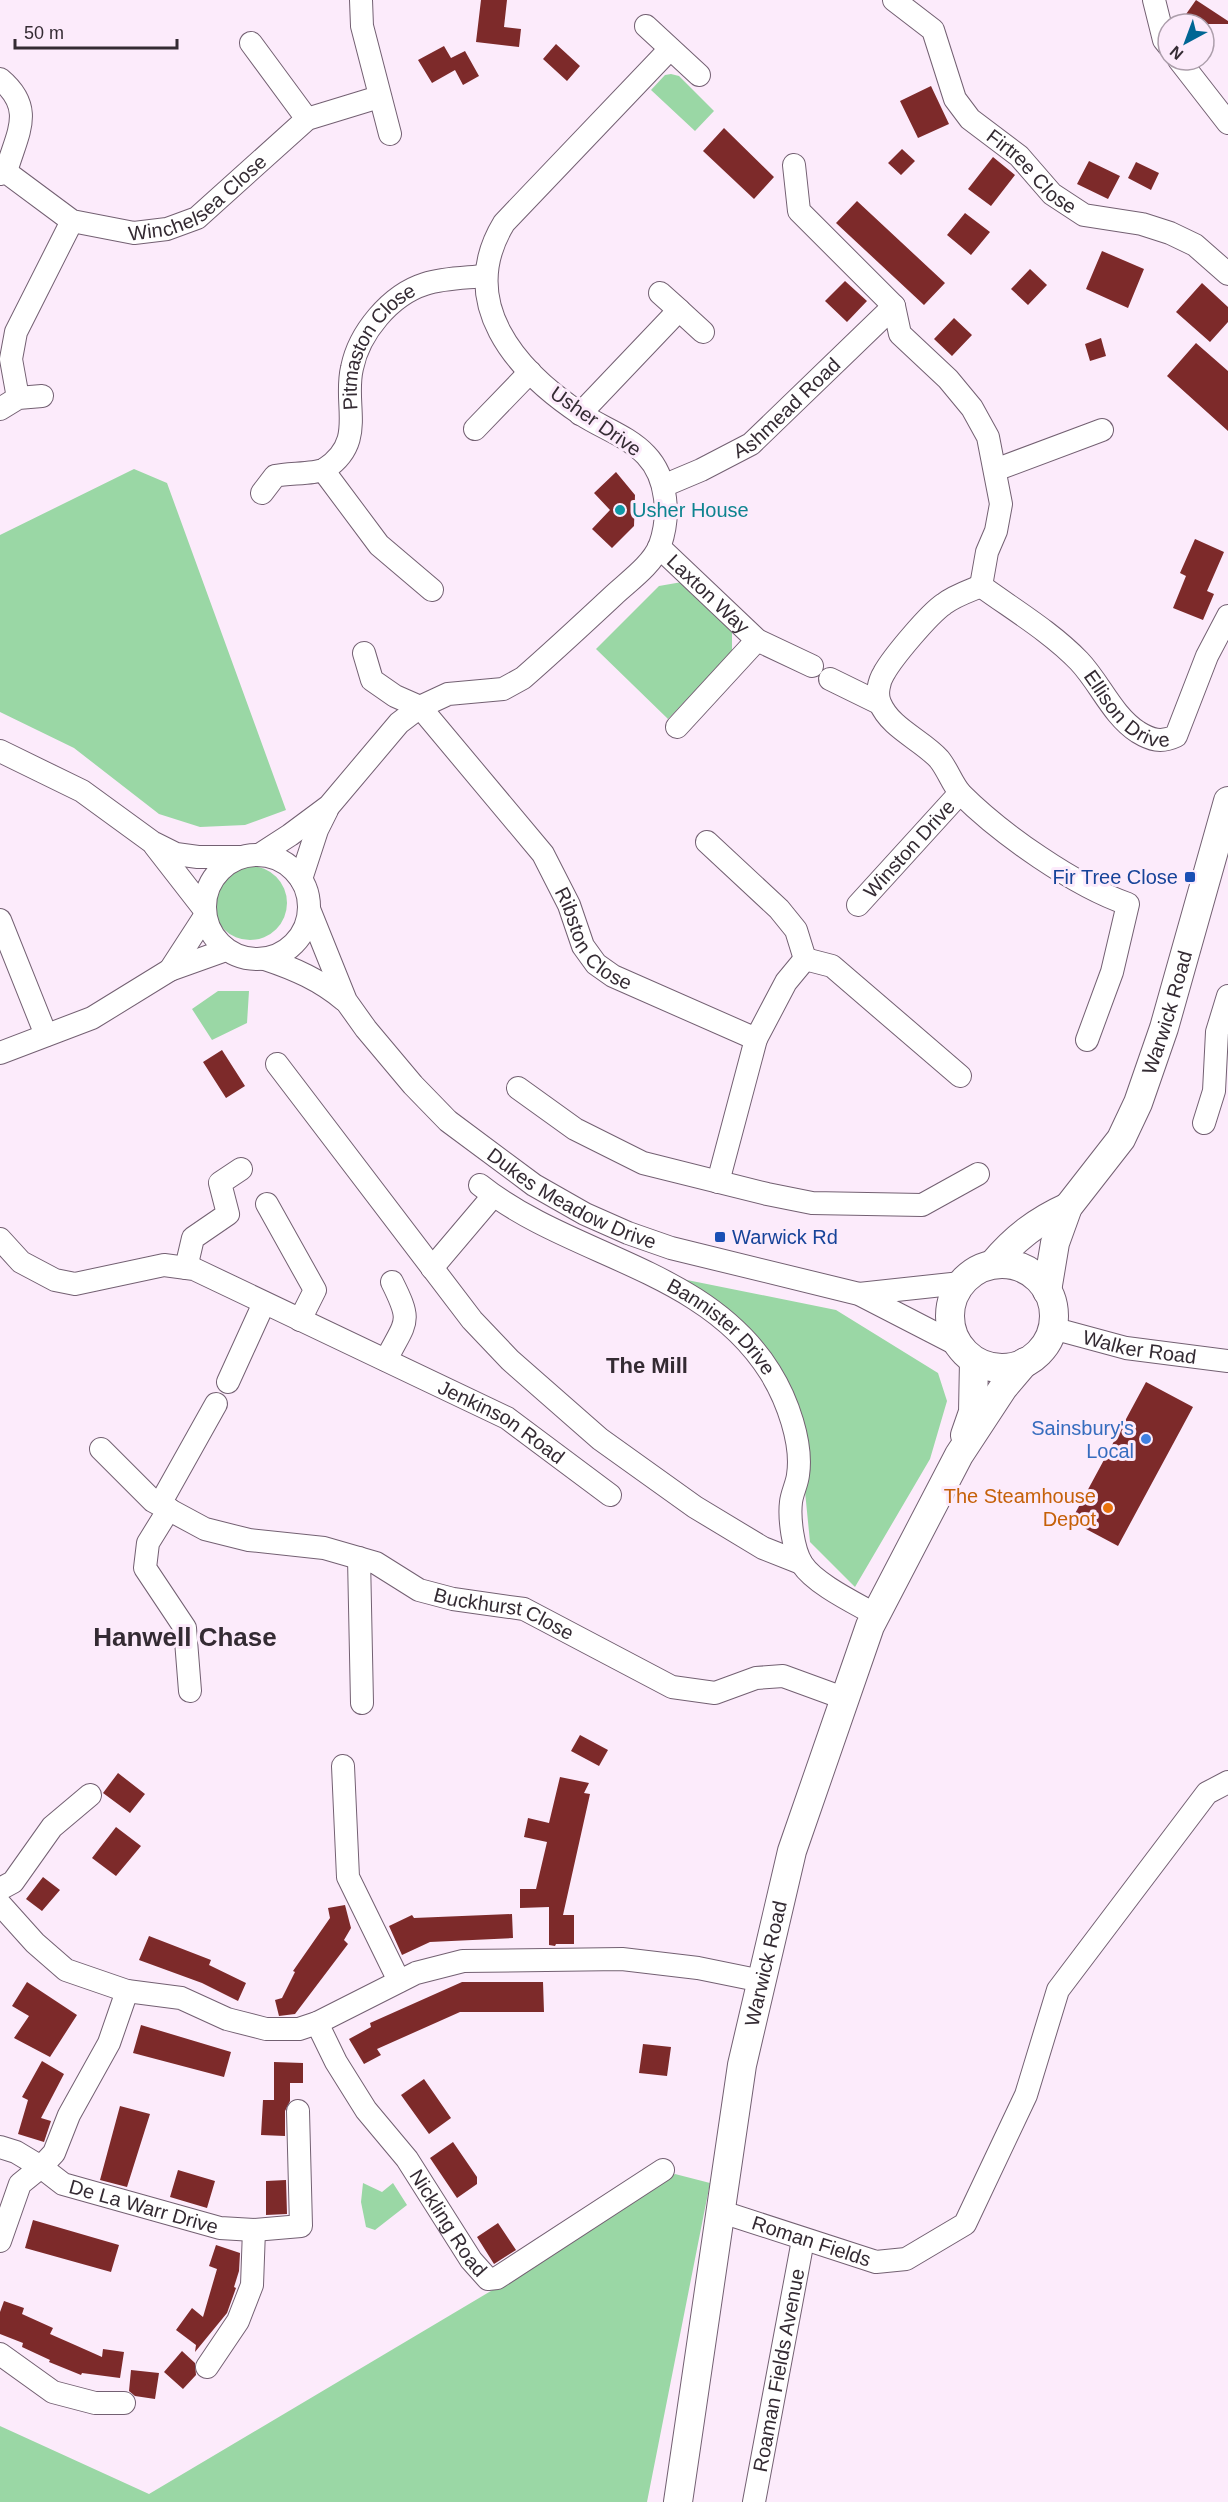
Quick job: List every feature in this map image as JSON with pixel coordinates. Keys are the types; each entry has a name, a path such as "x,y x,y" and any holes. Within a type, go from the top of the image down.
{"main road":[{"name":"Warwick Road","path":"1047,1291 1055,1244 1068,1207 1121,1139 1138,1103 1164,1028 1228,801"},
{"name":"Warwick Road","path":"993,1264 1027,1230 1043,1218 1068,1207"},
{"path":"993,1264 1009,1264 1024,1269 1038,1278 1047,1291 1053,1309 1052,1328 1038,1354 1010,1367 994,1367 966,1353 951,1330 950,1313 953,1297 961,1283 970,1274 993,1264"},
{"name":"Warwick Road","path":"959,1455 973,1412 966,1353"},
{"name":"Warwick Road","path":"678,2502 742,2065 792,1851 876,1615 959,1455 1003,1388 1025,1362"}],"street":[{"path":"361,0 362,26 390,134"},
{"name":"Firtree Close","path":"894,0 933,30 955,99 970,119 1019,156 1052,194 1084,215 1142,224 1170,232 1194,245 1228,274"},
{"path":"646,26 699,75"},
{"path":"251,43 308,119"},
{"name":"Usher Drive","path":"659,547 666,507 663,486 647,456 626,439 580,414 530,372 500,334 489,310 484,276 491,243 504,223 670,49"},
{"path":"1188,72 1228,123"},
{"name":"Winchelsea Close","path":"0,79 17,96 23,111 3,173 72,221 134,233 167,229 197,218 308,119 379,97"},
{"path":"795,165 799,211 894,306 900,334 948,379 972,408 988,438 1001,504 996,531 987,552 981,586 944,603 932,616 884,672 878,686 879,703"},
{"path":"42,396 9,404 11,359 16,332 72,221"},
{"name":"Pitmaston Close","path":"323,470 342,454 351,435 351,369 361,339 398,297 424,284 484,276"},
{"path":"660,293 703,332"},
{"name":"Ashmead Road","path":"663,486 701,470 751,444 894,306"},
{"path":"580,414 679,310"},
{"path":"475,429 530,372"},
{"path":"995,470 1102,430"},
{"path":"262,493 275,476 323,470 380,544 432,591"},
{"path":"170,970 204,913 208,887 216,874 227,864 250,856 290,836 329,806 399,723 420,707 448,694 503,688 523,678 635,575 659,547"},
{"name":"Laxton Way","path":"659,547 757,640 879,703"},
{"name":"Ellison Drive","path":"981,586 1062,645 1080,662 1118,712 1135,730 1152,741 1168,740 1176,736 1207,656 1228,616"},
{"name":"Laxton Way","path":"677,727 757,640"},
{"path":"364,653 372,680 395,696 420,707"},
{"name":"Winston Drive","path":"879,703 892,719 939,760 960,793 1034,852 1108,897 1128,904 1112,972 1087,1040"},
{"name":"Ribston Close","path":"420,707 543,854 569,905 583,946 596,963 613,976 756,1039"},
{"path":"0,751 82,791 152,842 176,854 198,857 275,858 290,866 306,888 309,909 303,933 296,942 276,956 265,959 246,959 226,950 211,934 204,913 152,842"},
{"name":"Winston Drive","path":"858,905 960,793"},
{"path":"301,879 317,830 329,806"},
{"path":"707,842 779,909 796,930 805,959"},
{"name":"Dukes Meadow Drive","path":"309,909 346,1001"},
{"path":"0,920 46,1035"},
{"path":"0,1053 92,1018 170,970 226,950"},
{"name":"Dukes Meadow Drive","path":"265,959 296,970 326,985 346,1001 413,1085 448,1121 479,1147 544,1191 585,1215 650,1240 859,1294 966,1353"},
{"path":"718,1182 756,1039 786,982 805,959"},
{"path":"805,959 832,966 960,1076"},
{"path":"1204,1123 1214,1091 1217,1032 1228,996"},
{"path":"277,1064 472,1320 510,1360 600,1439 695,1507 763,1548 801,1563 823,1582 876,1615"},
{"path":"518,1088 575,1129 643,1163 812,1203 922,1205 978,1174"},
{"path":"186,1268 193,1238 228,1214 220,1183 241,1169"},
{"name":"Bannister Drive","path":"432,1268 487,1190 541,1225 692,1295 724,1320 747,1343 770,1372 797,1439 799,1474 791,1500 791,1528 801,1563"},
{"path":"267,1204 315,1290 300,1320"},
{"name":"Jenkinson Road","path":"0,1239 21,1262 56,1280 75,1284 164,1265 194,1269 507,1418 610,1495"},
{"path":"386,1360 407,1319 406,1310 392,1282"},
{"name":"Dukes Meadow Drive","path":"859,1294 961,1283"},
{"path":"228,1382 264,1303"},
{"name":"Walker Road","path":"1052,1328 1126,1348 1228,1362"},
{"path":"190,1691 185,1628 145,1568 148,1543 216,1404"},
{"name":"Buckhurst Close","path":"101,1449 164,1507 205,1529 249,1540 324,1548 376,1563 419,1590 453,1599 524,1609 672,1687 715,1693 756,1678 783,1676 846,1699"},
{"path":"359,1558 362,1703"},
{"path":"343,1766 348,1877 399,1981"},
{"name":"Roman Fields","path":"722,2212 876,2262 906,2259 965,2224 1026,2095 1058,1990 1207,1792 1228,1782"},
{"path":"0,1889 13,1882 52,1827 90,1795"},
{"path":"0,1904 35,1943 66,1970 127,1991 181,1998 227,2019 266,2029 299,2029 317,2024 416,1973 463,1961 622,1959 698,1968 762,1981"},
{"name":"De La Warr Drive","path":"41,2166 54,2153 69,2115 109,2043 127,1991"},
{"name":"Nickling Road","path":"317,2024 336,2062 366,2110 407,2159 471,2260 488,2279 497,2278 547,2247 663,2170"},
{"name":"De La Warr Drive","path":"0,2147 16,2152 41,2166 63,2184 220,2228 254,2230 301,2226 298,2111"},
{"path":"0,2241 20,2184 41,2166"},
{"path":"207,2367 238,2321 252,2285 254,2230"},
{"name":"Roaman Fields Avenue","path":"754,2502 803,2240"},
{"path":"0,2354 53,2391 95,2403 124,2403"}],"green space":[{"path":"665,75 679,76 714,111 695,131 651,90"},
{"path":"134,469 167,483 286,810 245,825 200,827 159,814 74,748 0,712 0,535"},
{"path":"682,582 732,632 732,652 668,719 596,649 659,586"},
{"path":"243,866 257,866 271,872 281,882 287,896 285,917 271,934 257,940 243,940 229,934 219,924 213,910 213,896 219,882 229,872"},
{"path":"218,991 249,991 247,1023 212,1040 192,1009"},
{"path":"682,1279 836,1310 938,1373 947,1401 930,1459 855,1587 810,1542 797,1410"},
{"path":"675,2174 710,2183 647,2502 0,2502 0,2426 149,2494 501,2285"},
{"path":"363,2183 382,2192 393,2183 407,2205 375,2230 366,2227 361,2202"}],"building":[{"path":"481,0 507,0 504,27 521,29 519,47 476,42"},
{"path":"1196,0 1214,12 1188,12"},
{"path":"1216,13 1228,21 1228,24 1216,24"},
{"path":"556,44 580,66 567,81 543,59"},
{"path":"444,46 451,58 465,51 479,76 463,85 455,70 432,83 418,60"},
{"path":"931,86 949,124 918,138 900,101"},
{"path":"724,128 774,177 754,199 703,151"},
{"path":"902,149 915,161 901,175 888,163"},
{"path":"993,157 1015,175 991,206 968,189"},
{"path":"1089,161 1120,176 1108,199 1077,184"},
{"path":"1136,162 1159,173 1151,190 1128,178"},
{"path":"857,201 945,283 924,305 836,223"},
{"path":"965,213 990,232 971,255 947,235"},
{"path":"1102,251 1144,269 1128,308 1086,289"},
{"path":"1030,269 1047,285 1028,305 1011,289"},
{"path":"845,281 867,301 847,322 825,301"},
{"path":"1202,283 1228,307 1228,322 1210,342 1176,312"},
{"path":"954,318 972,335 952,356 934,339"},
{"path":"1101,338 1106,356 1090,361 1085,344"},
{"path":"1196,343 1228,371 1228,431 1167,376"},
{"name":"Usher House","path":"616,472 635,495 634,526 612,548 592,529 610,510 594,493"},
{"path":"1195,539 1224,552 1207,591 1214,594 1203,620 1173,608 1186,576 1180,573"},
{"path":"222,1050 245,1086 226,1098 203,1062"},
{"name":"Sainsbury's Local","path":"1146,1382 1193,1407 1118,1546 1071,1521"},
{"path":"580,1735 608,1750 599,1766 571,1751"},
{"path":"118,1773 145,1794 130,1813 103,1793"},
{"path":"560,1777 589,1783 584,1793 590,1794 563,1915 574,1915 574,1944 556,1944 555,1946 549,1945 549,1907 520,1908 520,1889 536,1889 547,1842 524,1837 528,1818 549,1823"},
{"path":"116,1827 141,1846 116,1876 92,1858"},
{"path":"43,1877 60,1890 42,1911 26,1899"},
{"path":"345,1905 351,1928 344,1940 348,1944 295,2014 279,2016 275,2000 282,1998 295,1972 293,1971 330,1918 328,1908"},
{"path":"512,1914 513,1938 430,1942 402,1955 389,1926 412,1915 414,1918"},
{"path":"149,1936 211,1960 209,1965 246,1983 238,2001 202,1983 139,1960"},
{"path":"27,1982 77,2015 50,2057 14,2038 29,2016 12,2006"},
{"path":"462,1982 543,1982 544,2012 460,2012 377,2049 381,2055 364,2064 349,2039 371,2027 370,2023"},
{"path":"141,2025 231,2052 224,2077 133,2053"},
{"path":"643,2044 671,2047 667,2076 639,2073"},
{"path":"42,2061 64,2074 41,2118 51,2121 44,2142 18,2134 28,2100 22,2097"},
{"path":"274,2062 303,2063 303,2083 290,2083 290,2101 285,2111 285,2136 261,2135 263,2100 274,2100"},
{"path":"424,2079 451,2118 429,2134 401,2095"},
{"path":"120,2106 150,2114 127,2187 100,2180"},
{"path":"453,2142 477,2177 477,2184 457,2198 430,2158"},
{"path":"178,2170 215,2181 207,2208 170,2197"},
{"path":"286,2180 287,2214 266,2215 266,2181"},
{"path":"33,2220 119,2245 111,2272 25,2248"},
{"path":"498,2223 516,2250 494,2264 477,2237"},
{"path":"216,2245 240,2253 239,2271 234,2287 236,2288 227,2313 195,2352 196,2345 176,2330 192,2308 203,2317 217,2269 209,2266"},
{"path":"4,2301 24,2308 22,2314 53,2328 50,2334 102,2357 103,2349 124,2352 120,2378 82,2373 81,2375 49,2362 50,2360 22,2347 23,2343 0,2334 0,2312"},
{"path":"182,2351 195,2363 196,2375 183,2389 164,2372"},
{"path":"131,2370 159,2373 155,2399 135,2396 129,2391"}],"place":[{"name":"Usher House","path":"620,510"},
{"name":"Fir Tree Close","path":"1190,877"},
{"name":"Warwick Rd","path":"720,1237"},
{"name":"Sainsbury's Local","path":"1146,1439"},
{"name":"The Steamhouse Depot","path":"1108,1508"}],"district":[{"name":"The Mill","path":"647,1365"},
{"name":"Hanwell Chase","path":"185,1637"}]}
